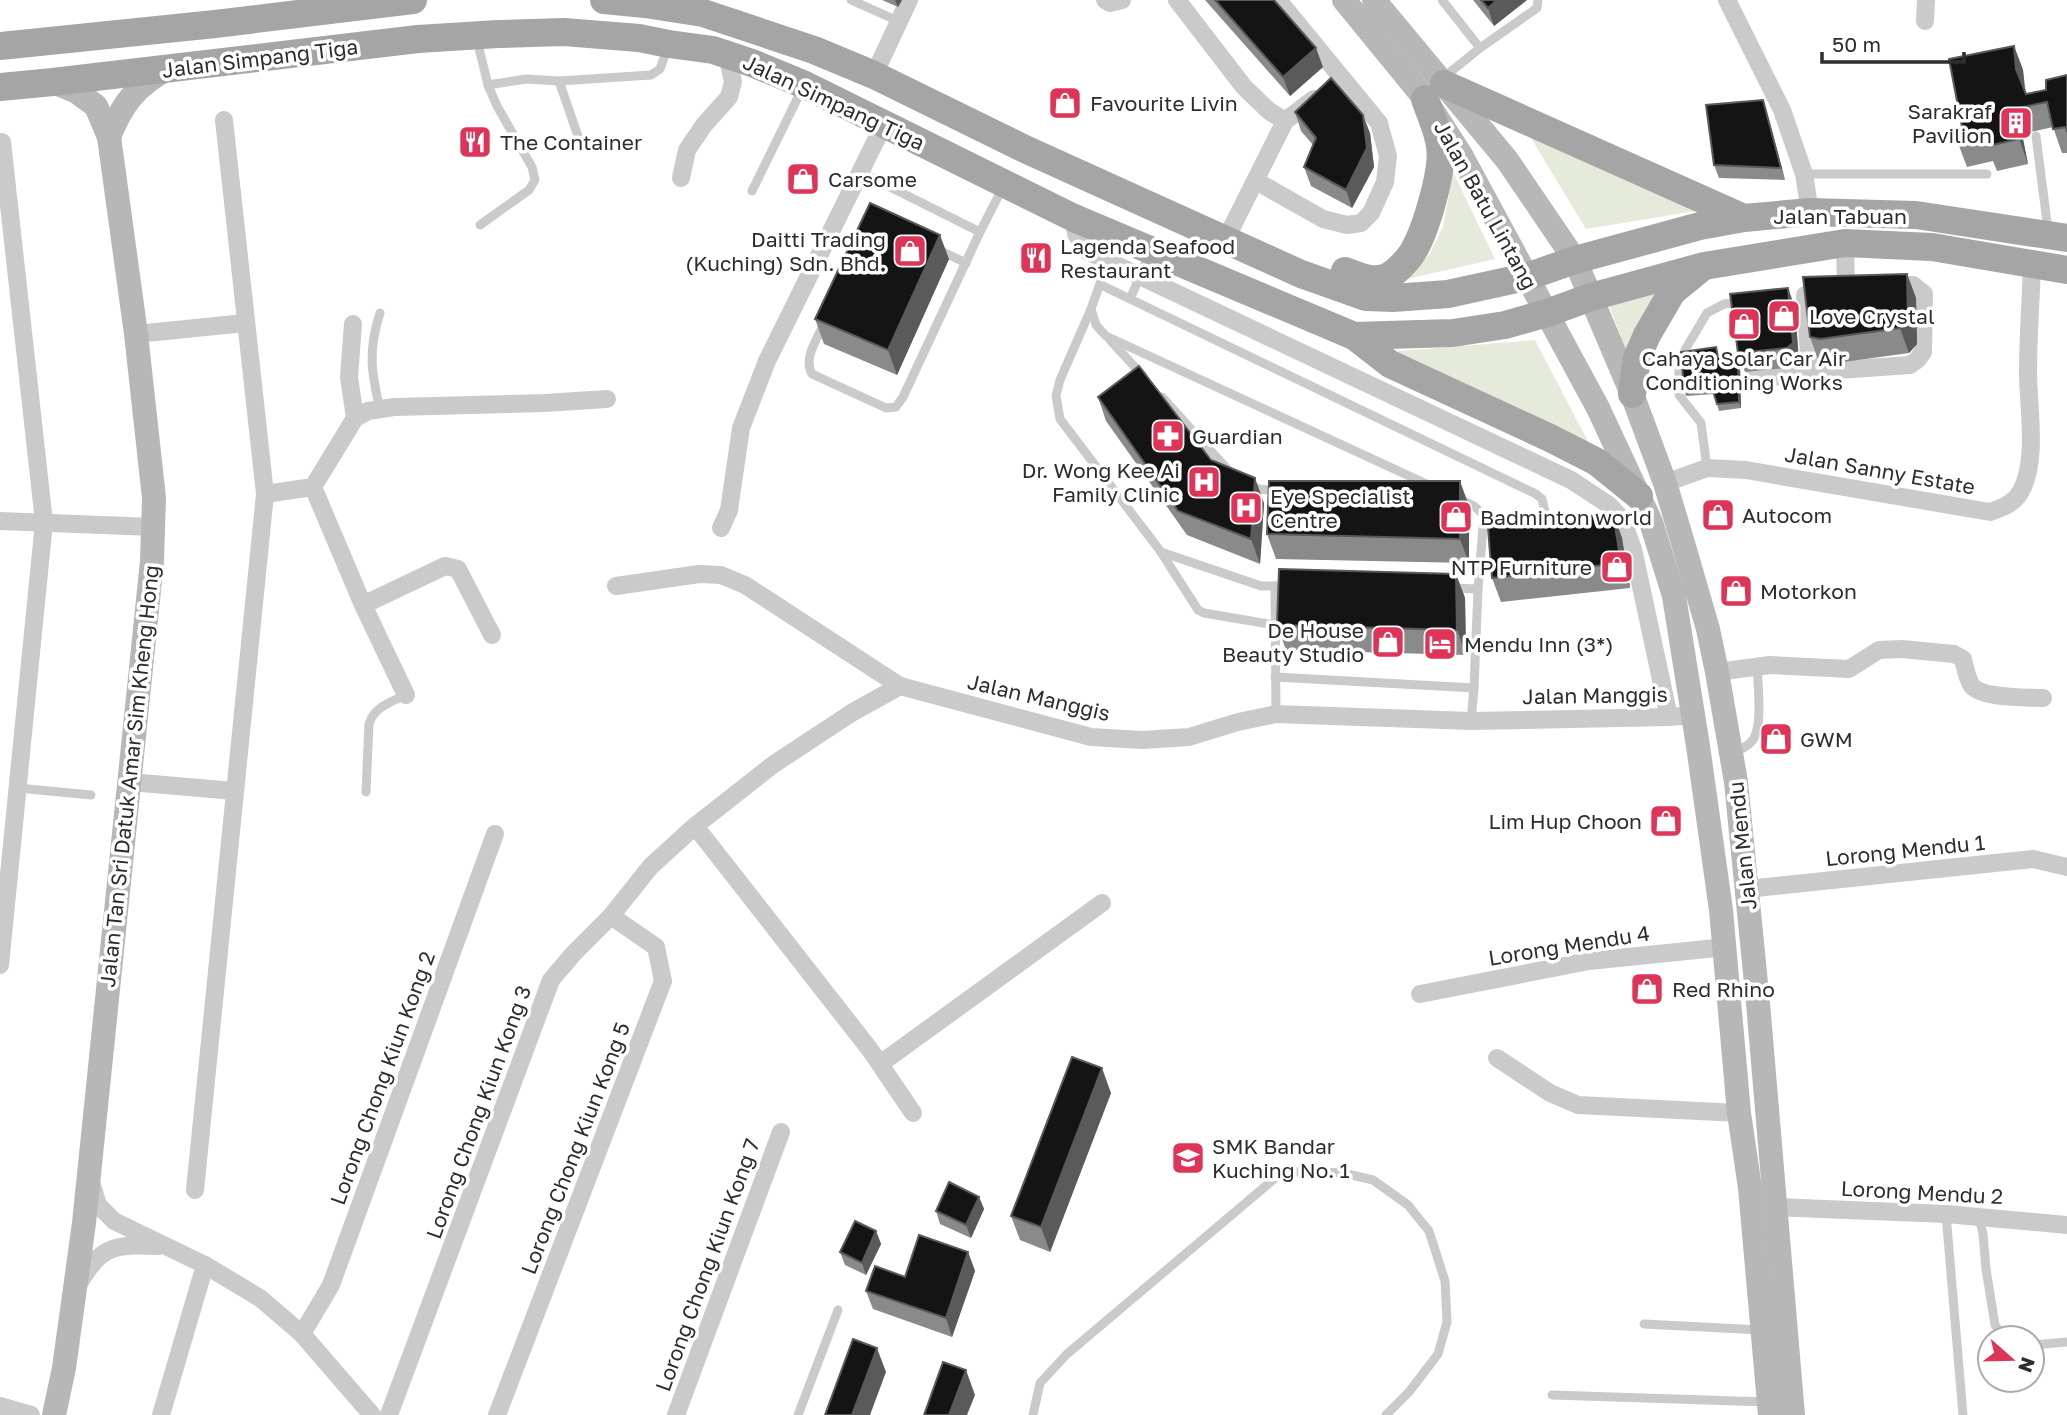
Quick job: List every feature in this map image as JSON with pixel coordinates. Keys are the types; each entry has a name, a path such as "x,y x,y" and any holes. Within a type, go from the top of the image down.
{"main road":[{"name":"Jalan Simpang Tiga","path":"0,46 413,0"},
{"name":"Jalan Simpang Tiga","path":"604,0 704,7 874,75 1027,150 1301,274 1366,297 1448,294 1526,277"},
{"name":"Jalan Batu Lintang","path":"1344,0 1437,87 1507,160 1575,260 1591,298"},
{"name":"Jalan Batu Lintang","path":"1374,0 1437,87 1461,155 1547,313"},
{"name":"Jalan Simpang Tiga","path":"0,87 418,39 564,32 639,38 727,54 805,85 1074,218 1145,263 1354,336 1453,333 1505,325 1591,298"},
{"path":"109,136 118,114 134,92 167,69"},
{"name":"Jalan Tan Sri Datuk Amar Sim Kheng Hong","path":"52,82 77,92 96,106 109,136 153,498 152,561 88,1172 75,1290 54,1415"},
{"path":"1257,253 1308,259 1370,279 1387,277 1401,265 1414,251 1423,229 1439,172 1441,146 1437,87 1745,218"},
{"name":"Jalan Tabuan","path":"1526,277 1575,260 1700,226 1745,218 1810,212 1916,215 2057,237"},
{"name":"Jalan Tabuan","path":"1591,298 1704,266 1845,243 1932,247 2067,270"},
{"path":"1632,394 1637,358 1647,335 1672,292 1704,266"},
{"name":"Jalan Mendu","path":"1591,298 1632,394 1665,482 1708,629 1717,672 1736,782 1747,889 1793,1415"},
{"name":"Jalan Mendu","path":"1547,313 1598,408 1651,522 1674,596 1681,716 1726,947 1739,1113 1749,1188 1769,1409"},
{"path":"1354,336 1390,364 1597,462 1639,496"}],"street":[{"path":"874,75 909,0"},
{"path":"1105,0 1110,4 1122,0"},
{"path":"1177,0 1244,87 1269,111 1285,121"},
{"path":"1256,181 1323,219 1347,225 1360,223 1371,212 1385,182 1388,156 1379,123 1278,0"},
{"path":"1727,0 1782,110 1804,174 1810,212"},
{"path":"1925,21 1926,0"},
{"path":"681,178 687,150 704,125 729,97 733,82 727,54"},
{"path":"1226,239 1285,121 1342,78"},
{"path":"195,1190 265,494 224,120"},
{"path":"721,528 729,510 741,428 768,361 884,124"},
{"path":"0,965 44,522 2,142"},
{"path":"1074,218 1076,234 1087,251 1108,261 1145,263 1571,480 1609,505 1633,549 1681,716"},
{"path":"1845,243 1859,287"},
{"name":"Jalan Sanny Estate","path":"1665,482 1707,468 1746,470 1990,512 2010,505 2021,491 2031,438 2028,372 2032,263"},
{"path":"1751,380 1810,372 1909,365 1923,352 1923,294 1913,285 1859,287 1799,296 1810,372"},
{"path":"135,334 245,323"},
{"path":"353,324 349,377 355,418"},
{"path":"313,487 355,418 368,411 394,407 607,399"},
{"path":"265,494 313,487"},
{"path":"313,487 363,605 406,695"},
{"path":"0,521 153,527"},
{"path":"363,605 445,566 451,566 458,569 492,635"},
{"name":"Jalan Manggis","path":"616,586 699,574 721,575 745,585 900,687 1091,737 1142,740 1188,737 1276,714 1471,721 1681,716"},
{"path":"1717,672 1770,666 1849,669 1879,650 1902,649 1954,654 1963,659 1973,687 1993,695 2043,698"},
{"name":"Lorong Chong Kiun Kong 3","path":"389,1415 551,980 611,916 651,866 695,825 774,764 853,712 900,687"},
{"path":"130,782 234,791"},
{"path":"695,825 880,1065 913,1113"},
{"name":"Lorong Chong Kiun Kong 2","path":"302,1334 331,1285 495,834"},
{"name":"Lorong Mendu 1","path":"1747,889 2033,859 2067,867"},
{"path":"880,1065 1102,903"},
{"name":"Lorong Chong Kiun Kong 5","path":"497,1415 663,981 656,947 611,916"},
{"name":"Lorong Mendu 4","path":"1420,995 1589,961 1726,947"},
{"path":"1497,1058 1550,1093 1578,1105 1739,1113"},
{"name":"Lorong Chong Kiun Kong 7","path":"676,1415 781,1132"},
{"path":"88,1172 98,1205 114,1221 205,1265 260,1298 302,1334 372,1415"},
{"name":"Lorong Mendu 2","path":"1775,1207 1946,1214 2067,1225"},
{"path":"75,1290 89,1266 106,1250 129,1244 168,1246"},
{"path":"161,1415 205,1265"},
{"path":"0,1406 31,1415"}],"lane":[{"path":"851,0 898,21"},
{"path":"1442,0 1480,48"},
{"path":"1437,87 1480,48 1537,8 1538,0"},
{"path":"476,36 488,85 532,167 535,180 529,190 480,225"},
{"path":"488,85 526,79 559,81 651,75 660,69 669,44"},
{"path":"559,81 580,142"},
{"path":"752,191 805,85"},
{"path":"2036,136 2057,237"},
{"path":"860,172 980,232"},
{"path":"1804,174 1987,174"},
{"path":"830,311 808,359 807,367 812,374 886,408 896,407 904,397 1005,184"},
{"path":"929,246 966,263"},
{"path":"1108,261 1101,285 1060,380 1056,396 1060,419 1161,552 1198,610 1275,625"},
{"path":"1130,299 1145,263"},
{"path":"1101,285 1536,494 1542,499 1549,528"},
{"path":"1707,468 1701,423 1679,395 1679,367 1685,350 1707,313 1724,304 1746,302"},
{"path":"1091,309 1096,324 1105,335 1236,479 1259,489 1286,491"},
{"path":"380,313 374,332 371,373 380,409"},
{"path":"1105,335 1437,489"},
{"path":"1449,499 1474,506 1484,515 1471,721"},
{"path":"1536,529 1561,526"},
{"path":"1484,533 1497,532"},
{"path":"1161,552 1261,586 1302,586"},
{"path":"1275,586 1276,714"},
{"path":"1438,588 1478,589"},
{"path":"1731,753 1745,748 1754,740 1759,719 1757,667"},
{"path":"1275,677 1475,688"},
{"path":"366,792 369,724 372,714 406,695"},
{"path":"18,788 91,795"},
{"path":"1033,1415 1040,1383 1067,1354 1280,1174 1304,1171 1343,1173 1373,1180 1408,1205 1429,1231 1445,1280 1447,1322 1438,1354 1390,1414"},
{"path":"1946,1214 1963,1415"},
{"path":"1979,1217 1995,1324"},
{"path":"798,1415 838,1310"},
{"path":"1644,1324 1763,1330"},
{"path":"2046,1344 2067,1342"},
{"path":"1552,1395 1769,1409"}],"green space":[{"path":"1525,128 1701,210 1586,229"},
{"path":"1453,172 1495,259 1407,279 1429,255 1443,227"},
{"path":"1662,288 1629,358 1609,305"},
{"path":"1535,340 1593,451 1388,352"}],"building":[{"path":"1215,0 1274,0 1316,48 1283,77"},
{"path":"1481,0 1497,0 1488,8"},
{"path":"2014,46 2016,69 2026,94 2046,90 2046,80 2067,75 2067,132 2066,127 2053,129 2047,102 2013,109 2019,139 1988,146 1984,137 1958,143 1955,131 1962,127 1949,59"},
{"path":"1331,78 1363,115 1367,148 1346,190 1304,167 1316,138 1295,112"},
{"path":"1763,100 1781,168 1714,165 1706,105"},
{"path":"870,203 940,235 888,350 815,319"},
{"path":"1907,274 1908,320 1900,328 1820,339 1810,337 1803,277"},
{"path":"1788,288 1793,343 1787,348 1738,353 1730,294"},
{"path":"1716,347 1718,357 1738,358 1739,402 1717,404 1712,388 1684,390 1681,352"},
{"path":"1139,366 1211,460 1255,478 1251,539 1178,511 1098,397"},
{"path":"1269,481 1460,481 1460,539 1267,534"},
{"path":"1613,513 1621,563 1492,578 1488,528"},
{"path":"1279,569 1456,574 1457,630 1277,625"},
{"path":"1072,1057 1102,1068 1041,1227 1011,1216"},
{"path":"949,1182 979,1197 966,1225 936,1211"},
{"path":"855,1221 876,1231 862,1263 840,1252"},
{"path":"919,1235 968,1252 946,1318 866,1291 875,1266 905,1277"},
{"path":"853,1339 877,1348 852,1415 825,1415"},
{"path":"943,1362 966,1370 949,1415 924,1415"}],"place":[{"name":"Favourite Livin","path":"1065,103"},
{"name":"Sarakraf Pavilion","path":"2016,123"},
{"name":"The Container","path":"475,142"},
{"name":"Carsome","path":"803,179"},
{"name":"Daitti Trading (Kuching) Sdn. Bhd.","path":"910,251"},
{"name":"Lagenda Seafood Restaurant","path":"1036,258"},
{"name":"Love Crystal","path":"1784,316"},
{"name":"Cahaya Solar Car Air Conditioning Works","path":"1744,324"},
{"name":"Guardian","path":"1168,436"},
{"name":"Dr. Wong Kee Ai Family Clinic","path":"1204,482"},
{"name":"Eye Specialist Centre","path":"1246,508"},
{"name":"Autocom","path":"1718,515"},
{"name":"Badminton world","path":"1456,517"},
{"name":"NTP Furniture","path":"1617,567"},
{"name":"Motorkon","path":"1736,591"},
{"name":"De House Beauty Studio","path":"1388,642"},
{"name":"Mendu Inn (3*)","path":"1440,644"},
{"name":"GWM","path":"1776,739"},
{"name":"Lim Hup Choon","path":"1666,821"},
{"name":"Red Rhino","path":"1647,989"},
{"name":"SMK Bandar Kuching No. 1","path":"1188,1158"}]}
